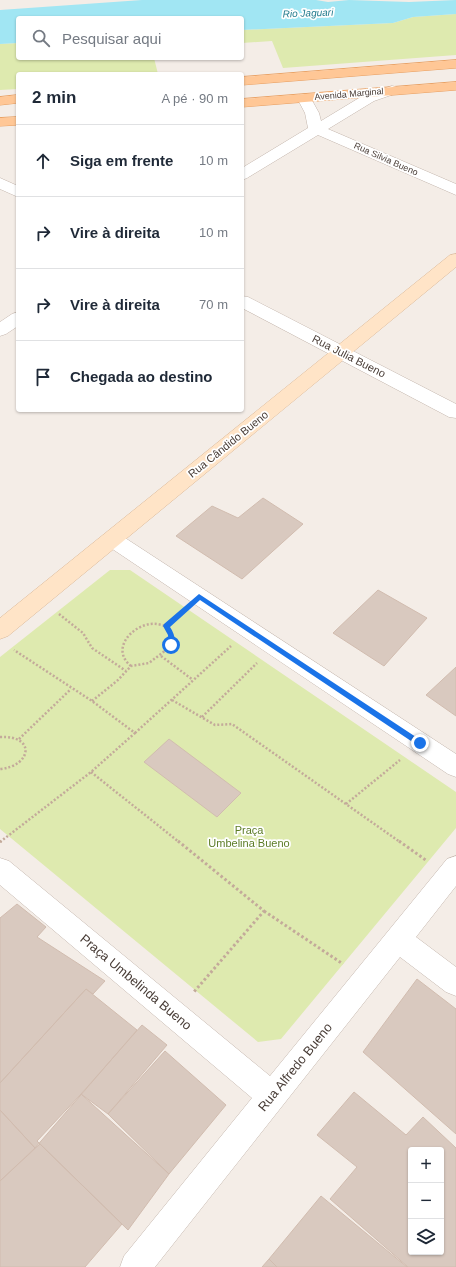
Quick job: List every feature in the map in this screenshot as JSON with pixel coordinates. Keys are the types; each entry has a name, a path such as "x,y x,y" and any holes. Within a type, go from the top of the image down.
{"main road":[{"name":"Avenida Marginal","path":"244,81 456,64"},
{"name":"Avenida Marginal","path":"244,103 456,86"},
{"path":"0,101 16,99"},
{"path":"0,122 16,121"},
{"name":"Rua Cândido Bueno","path":"0,630 456,259"}],"street":[{"path":"244,174 369,98 392,90"},
{"path":"304,98 312,113 316,129"},
{"name":"Rua Silvia Bueno","path":"316,129 456,190"},
{"path":"0,183 16,191"},
{"name":"Rua Julia Bueno","path":"244,302 456,412"},
{"path":"0,330 16,319"},
{"path":"112,539 456,768"},
{"name":"Praça Umbelinda Bueno","path":"0,869 272,1096"},
{"name":"Rua Alfredo Bueno","path":"135,1267 452,872"},
{"path":"398,940 456,983"}],"path":[{"path":"166,626 199,597"},
{"path":"38,599 74,626 92,648 126,671"},
{"path":"92,701 131,666 146,665 161,656 171,645 172,635 166,626 149,624 131,634 127,638 124,642 122,653 124,659 131,666"},
{"path":"0,842 91,772 248,630"},
{"path":"202,717 274,647"},
{"path":"13,649 71,689 92,701 135,733"},
{"path":"161,656 193,680"},
{"path":"19,738 71,689"},
{"path":"172,700 215,725 232,724 346,804 452,872"},
{"path":"0,737 13,736 19,738 25,747 24,758 15,766 9,769 0,769"},
{"path":"346,804 420,743"},
{"path":"91,772 264,911 366,979"},
{"path":"173,1014 264,911"}],"green space":[{"path":"456,14 456,55 283,68 272,41 244,43 244,30 393,23 413,17"},
{"path":"16,43 16,60 154,60 158,72 16,72 16,89 0,90 0,44"},
{"name":"Praça Umbelina Bueno","path":"110,570 130,570 456,792 456,828 281,1039 258,1042 0,829 0,657"}],"water":[{"name":"Rio Jaguari","path":"142,0 316,0 328,2 349,0 409,2 456,0 456,14 413,17 393,23 244,30 244,16 16,16 16,43 0,44 0,10"}],"building":[{"path":"263,498 303,524 242,579 176,536 212,506 238,518"},
{"path":"378,590 427,618 384,666 333,633"},
{"path":"456,667 456,716 426,695"},
{"path":"169,739 241,793 217,817 144,762"},
{"path":"17,904 46,927 37,937 105,981 93,994 86,989 0,1083 0,918"},
{"path":"417,979 456,1009 456,1134 363,1052"},
{"path":"86,989 137,1030 35,1148 0,1110 0,1083"},
{"path":"142,1025 167,1045 108,1114 81,1094"},
{"path":"165,1051 226,1105 169,1174 108,1114"},
{"path":"354,1092 406,1135 423,1117 456,1148 456,1267 408,1267 330,1199 357,1167 317,1135"},
{"path":"81,1094 169,1174 128,1230 37,1141"},
{"path":"0,1110 35,1148 0,1181"},
{"path":"40,1144 122,1224 85,1267 0,1267 0,1181"},
{"path":"321,1196 407,1267 277,1267 269,1259"},
{"path":"269,1259 277,1267 262,1267"}],"route":[{"path":"171,645 172,635 166,626 199,597 420,743"}]}
